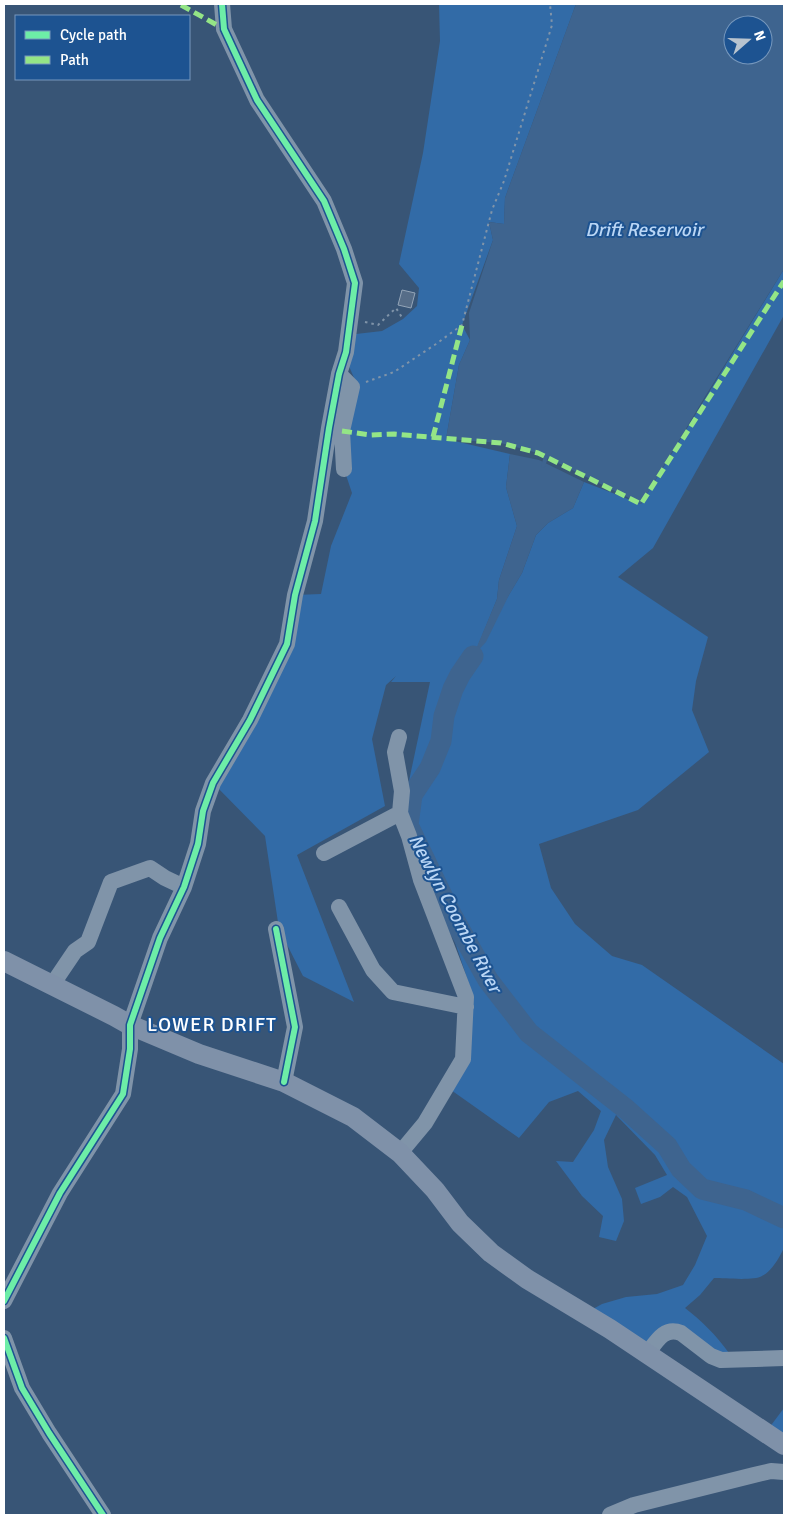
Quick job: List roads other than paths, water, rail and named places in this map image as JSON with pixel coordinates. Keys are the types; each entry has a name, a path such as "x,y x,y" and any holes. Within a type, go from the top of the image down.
{"main road":[{"path":"4,961 130,1025 199,1054 284,1082 353,1117 400,1153 435,1190 460,1223 491,1252 527,1279 610,1329 784,1445"}],"street":[{"path":"4,1301 60,1193 123,1094 130,1048 130,1025 160,938 184,887 198,844 203,811 213,783 250,720 287,644 295,595 315,521 329,428 339,374 346,352 355,283 344,249 324,201 257,100 224,29 222,4"},
{"path":"339,374 352,387 342,430 344,469"},
{"path":"399,737 395,752 402,791 400,813 410,836 421,880 466,997 463,1059 425,1123 400,1153"},
{"path":"324,853 400,813"},
{"path":"52,985 75,951 88,942 111,882 150,868 184,887"},
{"path":"339,907 373,970 393,992 466,1007"},
{"path":"276,929 295,1027 284,1082"},
{"path":"647,1354 664,1333 675,1331 681,1333 711,1356 721,1360 784,1358"},
{"path":"4,1338 22,1388 103,1515"},
{"path":"610,1515 634,1505 754,1475 771,1471 784,1472"}],"water":[{"name":"Drift Reservoir","path":"576,4 784,4 784,269 641,504 538,453 501,443 446,439 459,365 470,340 469,313 493,240 489,222 504,224 505,198"},
{"path":"510,454 539,460 584,482 573,508 548,523 536,535 522,573 486,642 473,656 497,599 499,580 517,526 506,487"}],"waterway":[{"path":"543,466 546,457"},
{"name":"Newlyn Coombe River","path":"473,656 453,689 444,716 441,741 430,768 412,795 408,825 451,914 488,980 529,1033 626,1109 667,1146 681,1169 702,1189 746,1200 784,1218"}],"district":[{"name":"LOWER DRIFT","path":"212,1024"}]}
